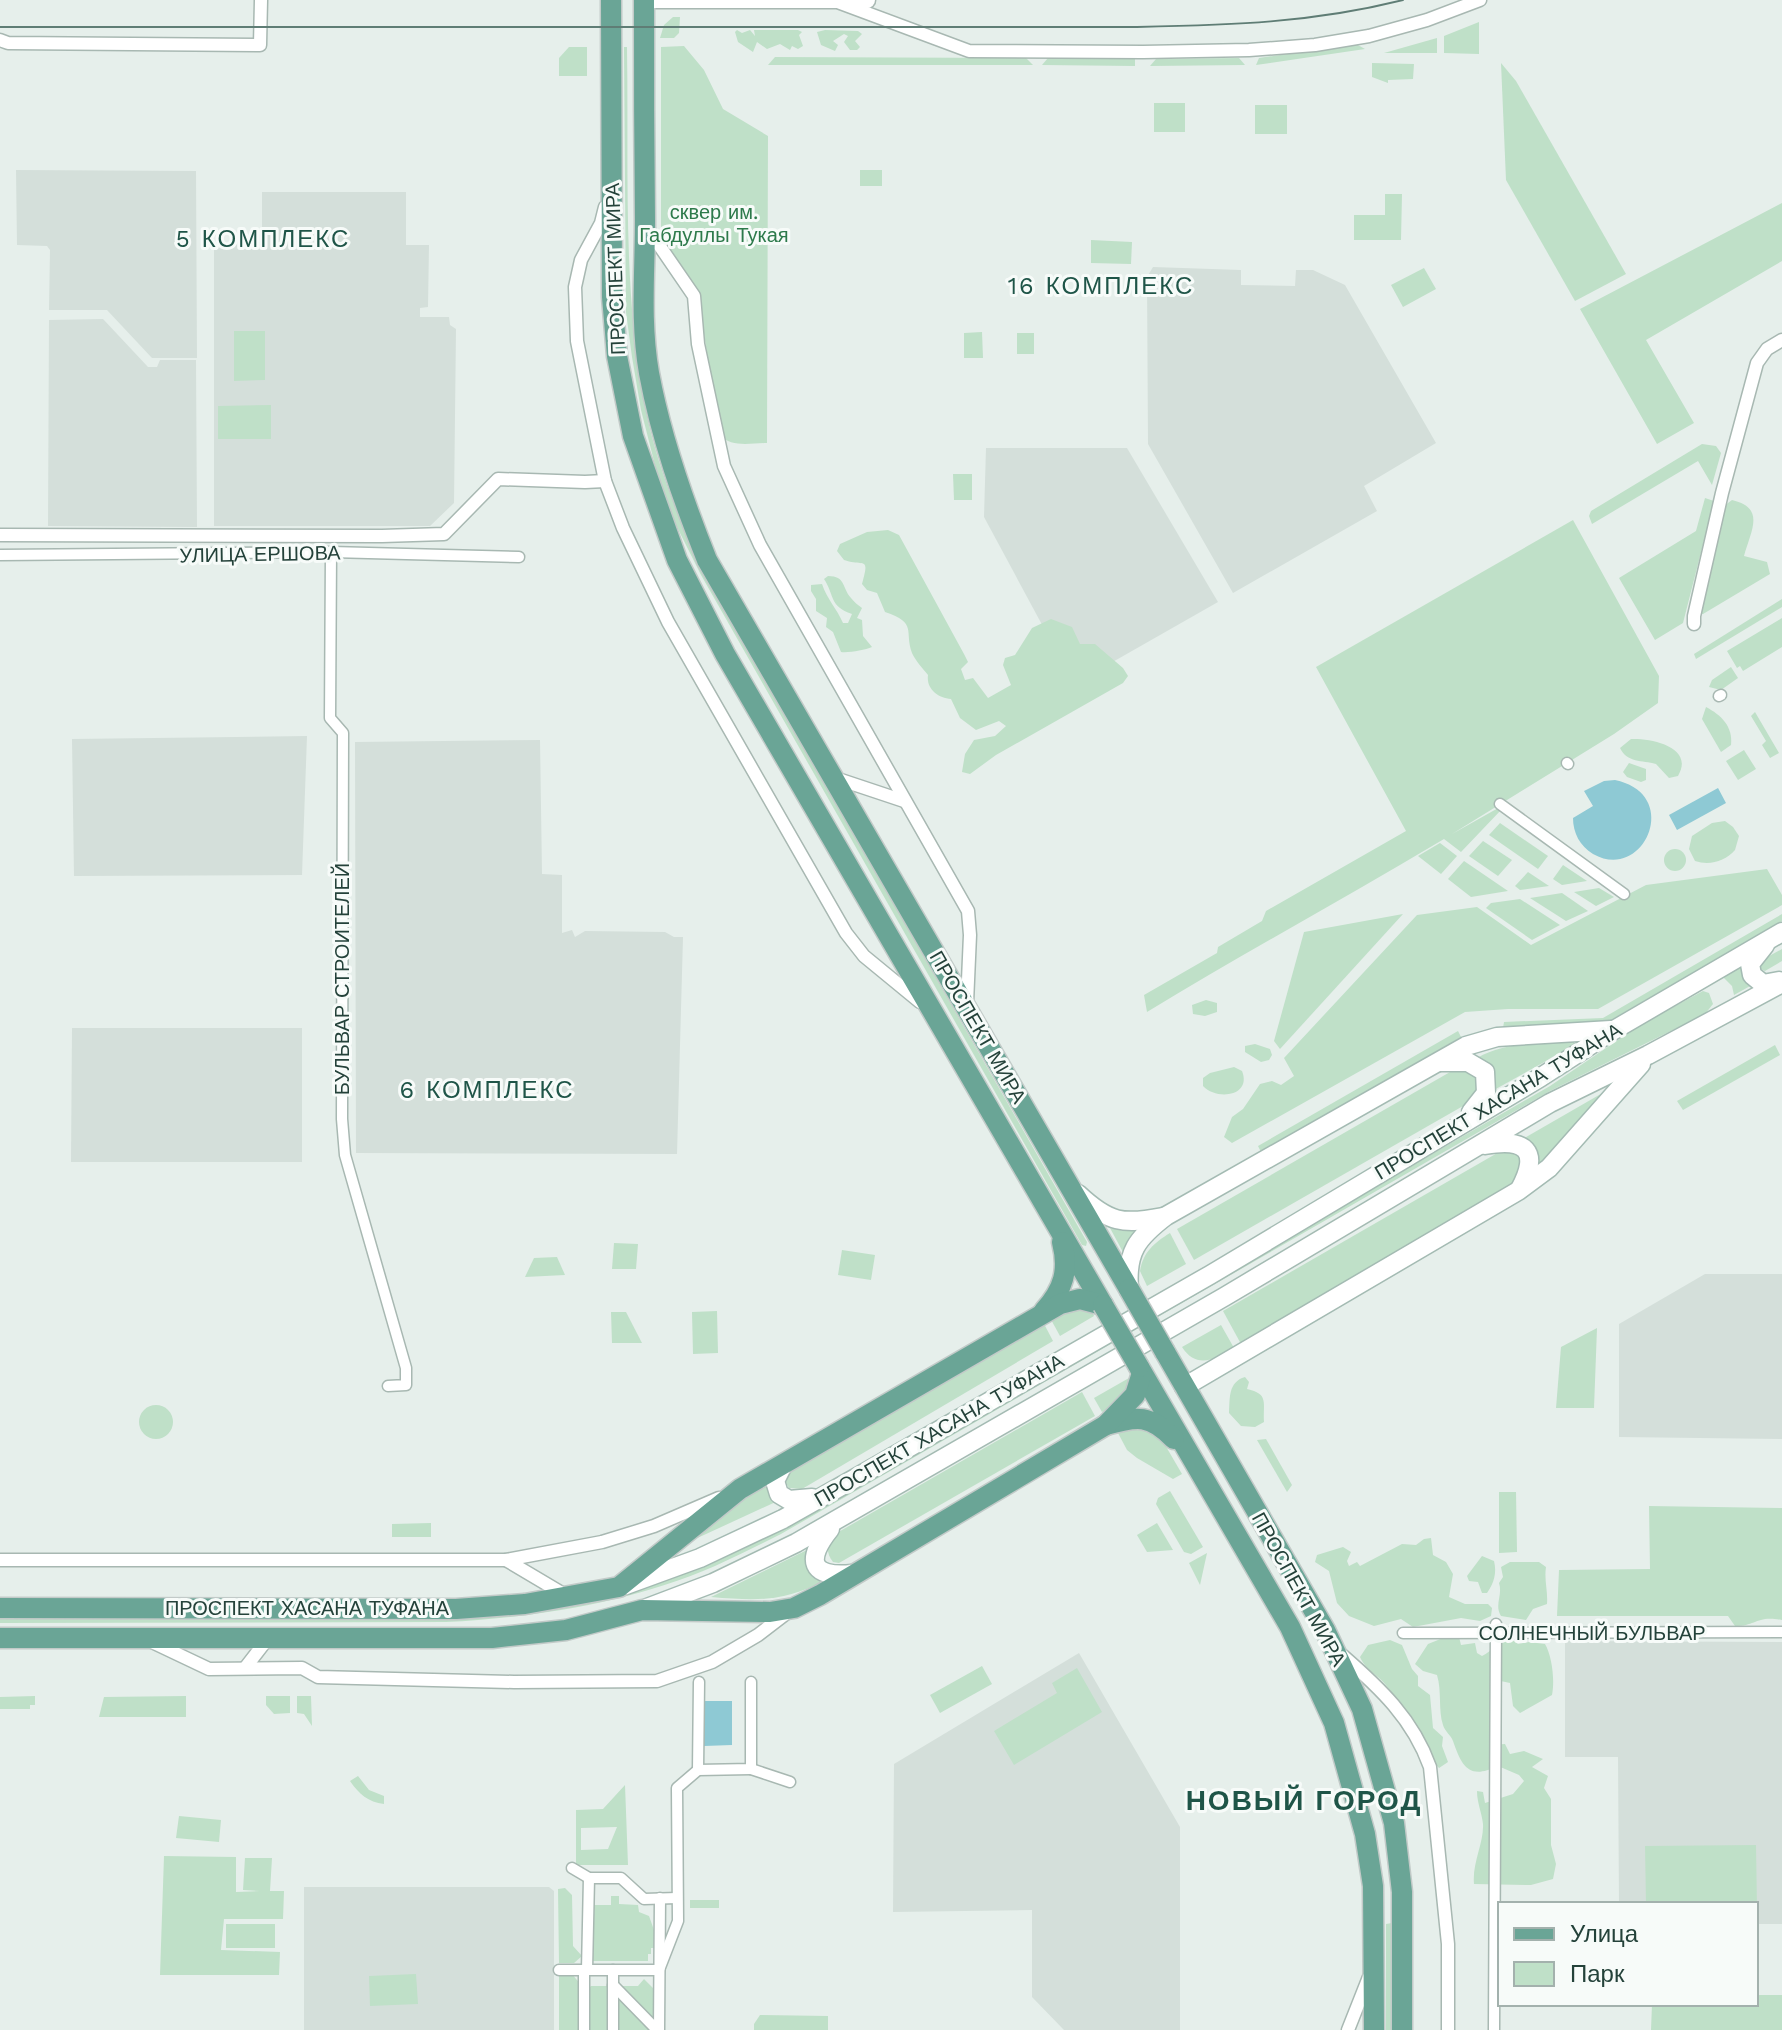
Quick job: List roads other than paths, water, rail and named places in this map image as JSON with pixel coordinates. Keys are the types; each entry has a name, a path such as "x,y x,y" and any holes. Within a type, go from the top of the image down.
{"main road":[{"name":"ПРОСПЕКТ МИРА","path":"611,0 612,297 617,356 633,436 677,560 725,654 1296,1640 1334,1723 1365,1834 1373,1886 1374,2030"},
{"name":"ПРОСПЕКТ МИРА","path":"645,0 642,308 649,373 689,514 707,560 967,1006 1336,1651 1362,1709 1394,1823 1402,1892 1402,2030"},
{"path":"1775,936 1750,964 1752,975 1763,984 1782,982"},
{"name":"ПРОСПЕКТ ХАСАНА ТУФАНА","path":"0,1608 456,1609 525,1604 619,1587 700,1558 823,1497 1210,1275 1775,936"},
{"name":"ПРОСПЕКТ ХАСАНА ТУФАНА","path":"0,1638 492,1638 566,1630 642,1610 713,1583 796,1543 1224,1297 1550,1103 1648,1055 1782,982"},
{"path":"1129,1289 1127,1270 1136,1246 1143,1235 1166,1216 1436,1062 1466,1046 1497,1037 1614,1030"},
{"path":"1184,1387 1518,1191 1549,1168 1648,1055"},
{"path":"1436,1062 1468,1062 1485,1072 1486,1093 1463,1122"},
{"path":"1476,1147 1509,1141 1525,1148 1531,1157 1529,1172 1518,1191"},
{"path":"1069,1186 1101,1214 1113,1220 1134,1222 1166,1216"},
{"path":"1042,1313 1059,1293 1066,1275 1065,1253 1058,1230"},
{"path":"619,1587 740,1489 784,1463 1042,1313 1069,1300 1092,1300 1103,1305"},
{"path":"1106,1425 1135,1395 1140,1370"},
{"path":"642,1610 770,1612 794,1608 1106,1425 1125,1419 1154,1421 1191,1456"},
{"path":"784,1463 775,1481 779,1494 789,1500 823,1497"},
{"path":"837,1520 817,1545 815,1559 820,1570 830,1577 852,1574"}],"street":[{"path":"0,40 8,43 260,45 261,0"},
{"path":"645,0 867,0"},
{"path":"834,0 903,29 969,51 1143,52 1315,45 1369,36 1427,20 1480,0"},
{"path":"611,189 601,223 577,271 575,287 577,341 605,481 623,528 668,622 846,933 864,956 922,1003 945,1030"},
{"path":"645,225 694,296 698,344 714,430 730,479 760,545 968,911 967,1006"},
{"path":"1694,624 1722,493 1757,363 1767,349 1782,340"},
{"path":"0,535 444,534 498,479 605,481"},
{"name":"УЛИЦА ЕРШОВА","path":"0,555 331,552 519,557"},
{"name":"БУЛЬВАР СТРОИТЕЛЕЙ","path":"331,552 330,718 343,733 342,1119 345,1155 406,1368 406,1385 388,1386"},
{"path":"832,777 904,801"},
{"path":"1500,804 1624,894"},
{"path":"0,1560 506,1560 602,1542 654,1526 740,1489"},
{"path":"506,1560 568,1597"},
{"path":"141,1637 209,1669 302,1668 318,1677 514,1682 657,1681 712,1662 758,1635 794,1608"},
{"path":"1494,2030 1496,1628"},
{"name":"СОЛНЕЧНЫЙ БУЛЬВАР","path":"1403,1633 1496,1628 1782,1632"},
{"path":"245,1668 269,1637"},
{"path":"1336,1651 1381,1689 1420,1740 1430,1767 1448,1944 1448,2030"},
{"path":"698,1770 699,1682"},
{"path":"751,1682 751,1769"},
{"path":"659,1970 683,1921 677,1898 677,1788 698,1770 751,1769 790,1782"},
{"path":"572,1868 589,1878 621,1878 644,1899 677,1898"},
{"path":"584,2030 589,1878"},
{"path":"658,2030 660,1898"},
{"path":"660,1921 683,1921"},
{"path":"1348,2030 1375,1963"},
{"path":"559,1970 659,1970"},
{"path":"613,1970 613,2030"},
{"path":"613,1985 658,2030"}],"water":[{"path":"1615,780 1636,788 1647,802 1651,817 1649,833 1640,847 1628,857 1611,860 1593,854 1584,847 1576,834 1573,818 1593,806 1584,791 1604,781"},
{"path":"1718,788 1726,803 1677,830 1669,815"},
{"path":"704,1701 732,1701 732,1745 704,1746"}],"tram line":[{"path":"0,27 1137,27 1238,24 1303,18 1403,0"}],"district":[{"name":"5 КОМПЛЕКС","path":"263,239"},
{"name":"16 КОМПЛЕКС","path":"1101,286"},
{"name":"6 КОМПЛЕКС","path":"487,1090"},
{"name":"НОВЫЙ ГОРОД","path":"1304,1800"}],"park label":[{"name":"сквер им. Габдуллы Тукая","path":"714,224"}]}
